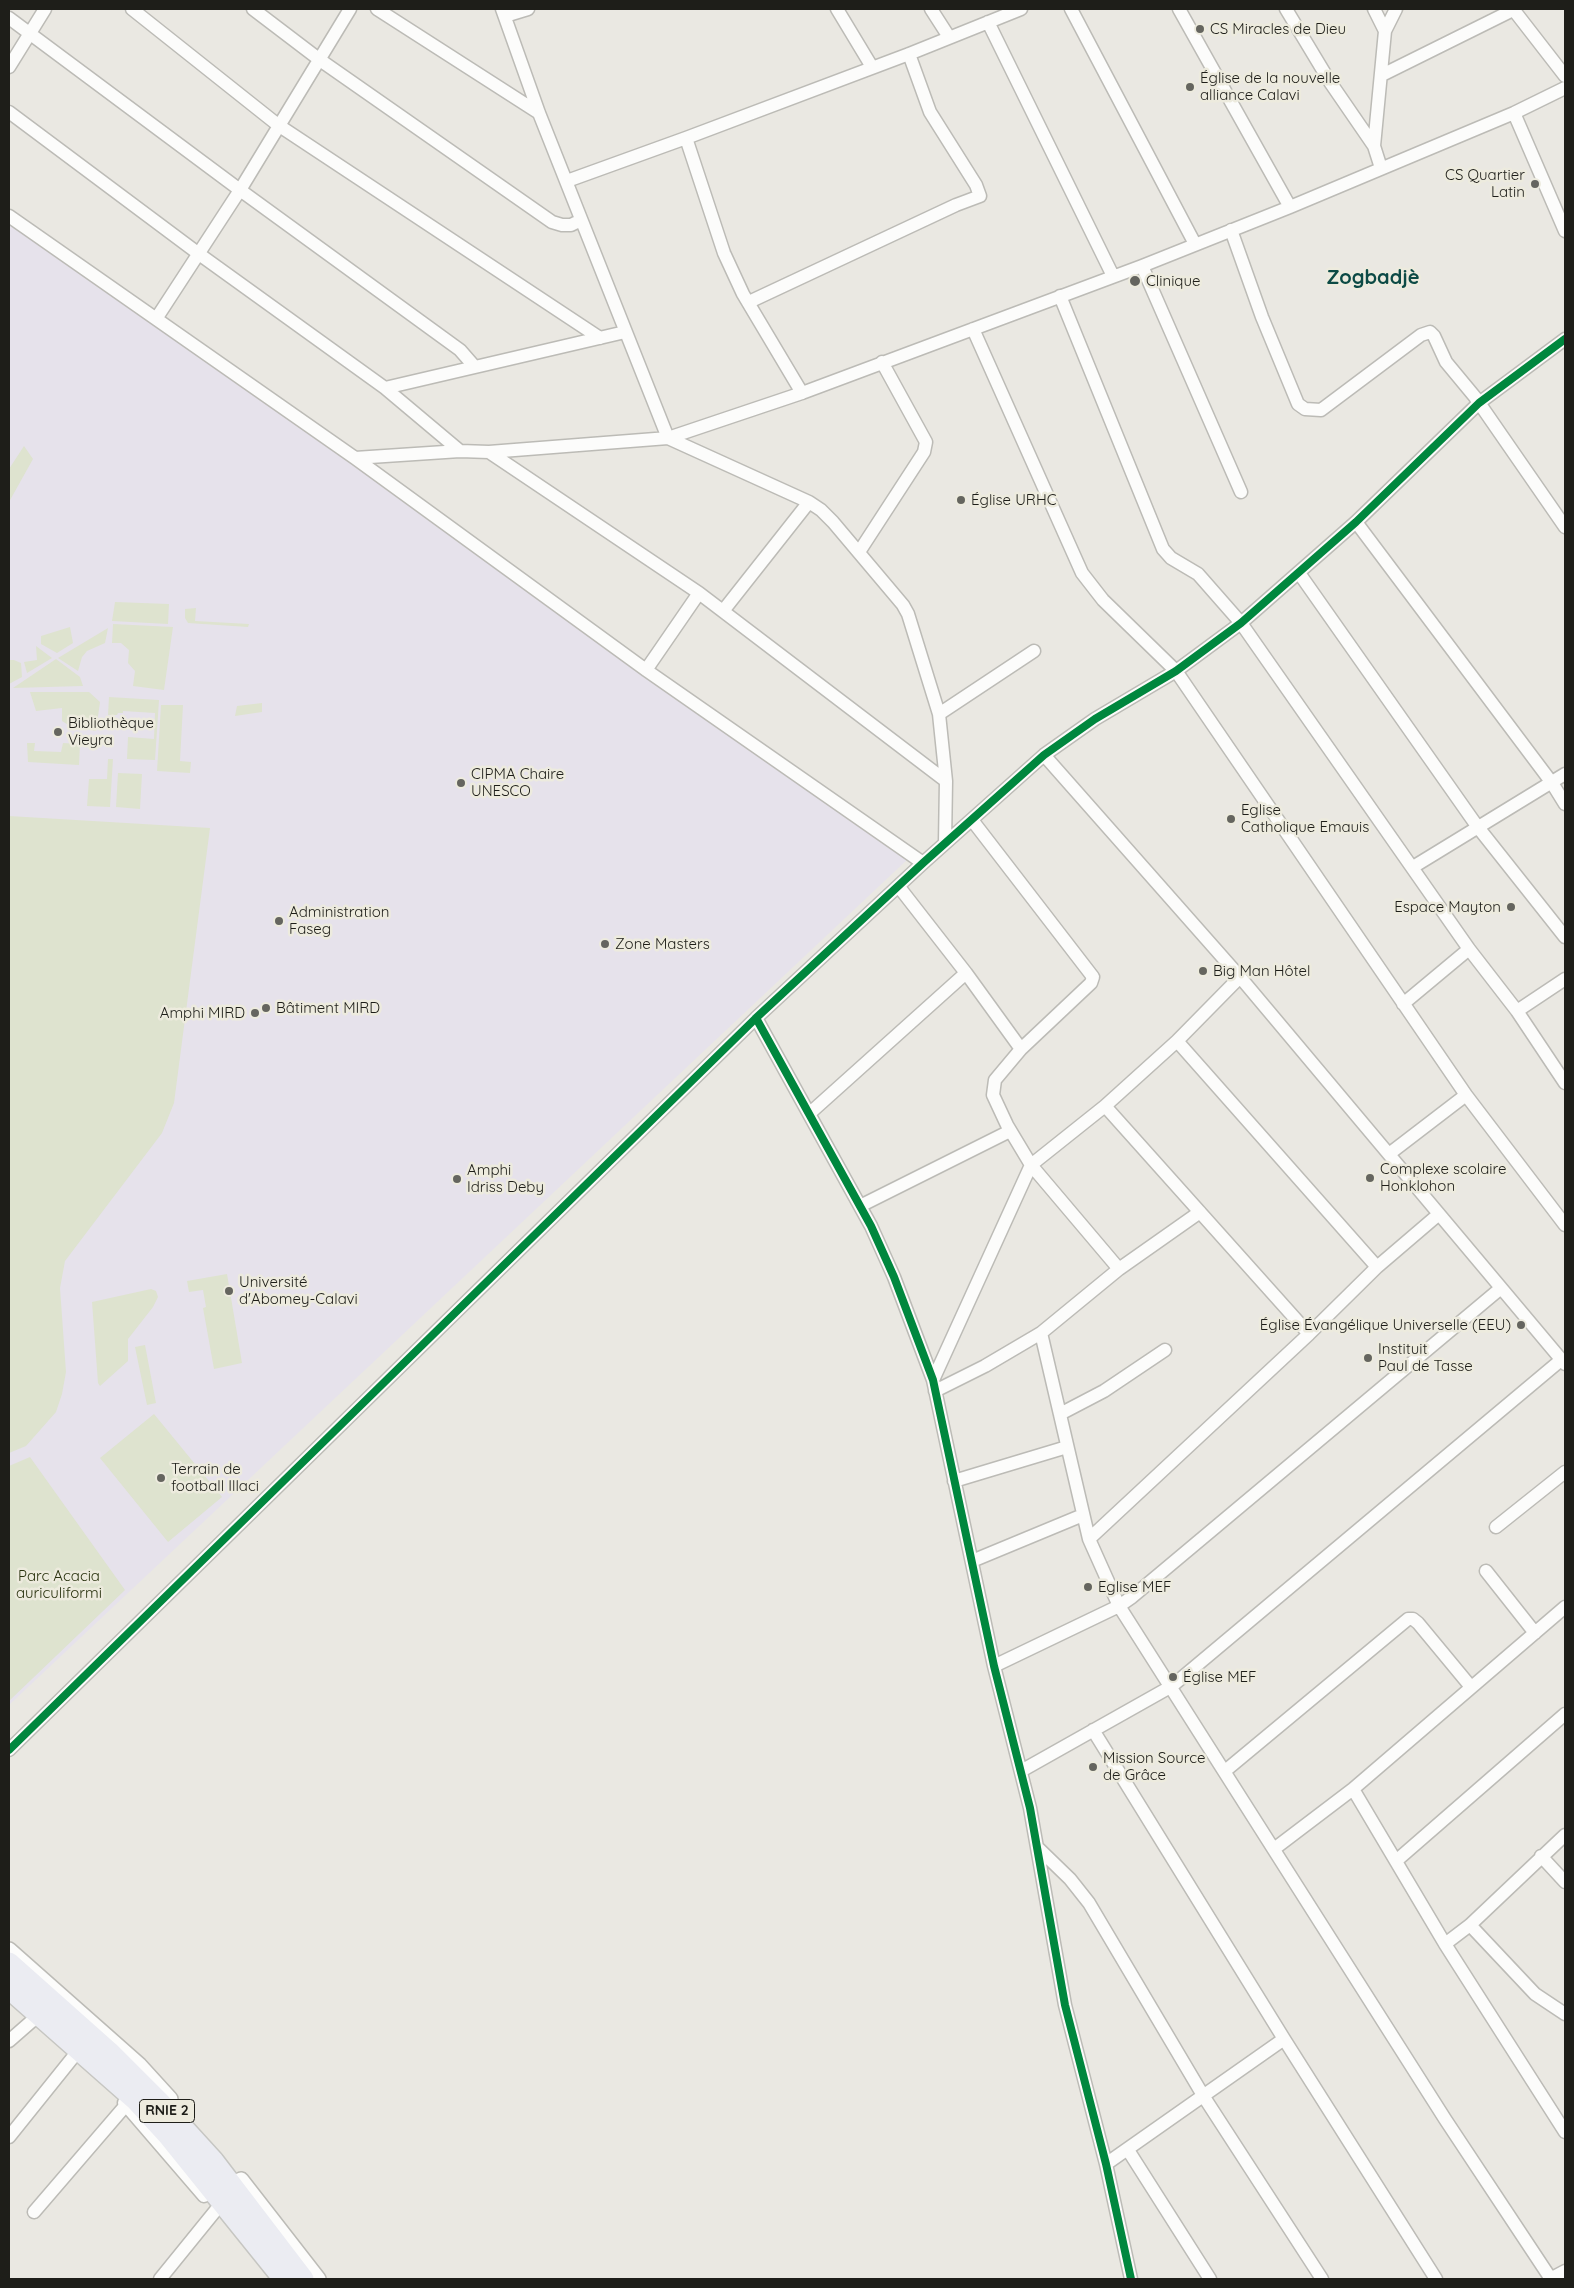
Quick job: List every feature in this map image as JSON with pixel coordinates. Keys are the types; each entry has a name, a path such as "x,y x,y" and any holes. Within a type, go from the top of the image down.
{"highway":[{"name":"RNIE 2","path":"9,1962 109,2052 161,2104 213,2161 303,2279"},
{"name":"RNIE 2","path":"9,1988 135,2099 168,2135 284,2279"}],"street":[{"path":"9,67 45,9"},
{"path":"132,9 278,125 600,338"},
{"path":"253,9 320,60 552,222 562,226 571,225 582,220"},
{"path":"156,319 240,190 350,9"},
{"path":"377,9 539,113"},
{"path":"528,9 503,12 539,113 668,438 809,502 833,522 903,605 908,614 939,714 946,782 945,843"},
{"path":"837,9 872,67"},
{"path":"932,9 949,36"},
{"path":"1070,9 1195,244"},
{"path":"1179,9 1290,207"},
{"path":"1286,9 1330,82 1374,146 1381,168"},
{"path":"1374,9 1385,31"},
{"path":"1374,146 1385,31 1396,9"},
{"path":"1382,75 1513,9 1565,76"},
{"path":"567,181 909,54 1014,10"},
{"path":"9,18 240,190 460,350 474,366"},
{"path":"988,22 1113,276"},
{"path":"749,302 947,209 980,196 976,185 930,112 909,54"},
{"path":"356,458 460,451 488,452 668,438 802,393 1142,266 1290,207 1514,113 1565,88"},
{"path":"9,112 199,254 384,388 460,451"},
{"path":"1514,113 1565,232"},
{"path":"686,138 724,253 749,302 802,393"},
{"path":"9,216 356,458 646,670 923,863"},
{"path":"1231,230 1262,316 1298,404 1305,409 1321,410 1421,335 1430,332 1434,336 1446,362 1478,403 1565,527"},
{"path":"1142,266 1241,492"},
{"path":"1060,296 1163,549 1171,558 1198,574 1241,623 1469,949 1517,1011 1565,1083"},
{"path":"973,328 1082,573 1103,600 1176,671 1466,1095 1565,1225"},
{"path":"384,388 625,332"},
{"path":"9,1750 756,1018 945,843 1044,755 1095,719 1176,671 1241,623 1356,522 1478,403 1565,339"},
{"path":"859,552 924,452 926,442 882,362"},
{"path":"488,452 699,593 946,782"},
{"path":"723,611 809,502"},
{"path":"1356,522 1552,783 1565,804"},
{"path":"1299,573 1477,826 1565,937"},
{"path":"646,670 699,593"},
{"path":"939,714 1034,651"},
{"path":"1021,1771 1172,1686 1563,1362 1240,977 1044,755"},
{"path":"1413,867 1477,826 1565,774"},
{"path":"972,820 1093,976 1091,983 1021,1049 996,1080 992,1095 1010,1131 1031,1165 1119,1269"},
{"path":"899,887 966,973 1021,1049"},
{"path":"1403,1004 1469,949"},
{"path":"810,1112 966,973"},
{"path":"934,1386 1031,1165 1105,1106 1177,1041 1240,977"},
{"path":"1517,1011 1565,980"},
{"path":"756,1018 810,1112 891,1268 934,1386 994,1666 1021,1771 1038,1848 1066,2005 1106,2164 1131,2279"},
{"path":"1177,1041 1377,1267"},
{"path":"1389,1154 1466,1095"},
{"path":"1105,1106 1309,1334"},
{"path":"860,1206 1010,1131"},
{"path":"934,1386 985,1366 1041,1333 1119,1269 1200,1212"},
{"path":"1089,1539 1309,1334 1377,1267 1439,1214"},
{"path":"994,1666 1119,1606 1502,1288"},
{"path":"1041,1333 1089,1539 1119,1606 1172,1686 1445,2119 1551,2279 1565,2271"},
{"path":"1060,1414 1104,1391 1165,1350"},
{"path":"954,1481 1067,1447"},
{"path":"1496,1528 1565,1472"},
{"path":"972,1561 1083,1515"},
{"path":"1486,1571 1534,1633"},
{"path":"1274,1849 1353,1789 1565,1608"},
{"path":"1225,1771 1408,1619 1413,1619 1418,1623 1471,1687"},
{"path":"1396,1861 1565,1714"},
{"path":"1093,1730 1284,2040 1436,2279"},
{"path":"1353,1789 1445,1944 1565,2132"},
{"path":"1445,1944 1470,1925 1565,1835"},
{"path":"1038,1848 1070,1879 1089,1903 1204,2097 1322,2279"},
{"path":"1541,1856 1565,1882"},
{"path":"1470,1925 1535,1994 1563,2009"},
{"path":"9,1950 138,2065 216,2150 318,2279"},
{"path":"9,1999 126,2105 272,2279"},
{"path":"9,2041 33,2020"},
{"path":"1106,2164 1284,2040"},
{"path":"9,2137 74,2056"},
{"path":"34,2212 126,2105"},
{"path":"1128,2150 1210,2279"},
{"path":"160,2279 216,2210"}],"shaded area":[{"name":"Université d'Abomey-Calavi","path":"9,218 909,858 9,1705"}],"green space":[{"path":"24,446 33,459 9,502 9,469"},
{"path":"115,602 169,604 168,624 112,621"},
{"path":"196,608 195,621 249,624 248,627 188,623 185,618 185,609"},
{"path":"113,624 173,627 164,690 133,686 135,671 128,663 129,650 121,643 112,643"},
{"path":"70,627 73,643 57,653 41,644 41,636"},
{"path":"108,628 105,643 87,651 82,657 78,671 58,658"},
{"path":"36,646 52,658 27,673 24,662 37,660"},
{"path":"56,659 80,677 83,686 13,688"},
{"path":"9,660 21,663 22,677 9,684"},
{"path":"30,692 89,692 100,702 96,731 70,726 62,721 62,708 36,711"},
{"path":"109,697 159,700 155,760 127,759 128,737 154,739 155,713 123,711 123,713 118,713 117,715 108,715"},
{"path":"262,703 262,712 235,716 237,706"},
{"path":"161,705 183,705 180,761 191,762 190,773 157,771"},
{"path":"27,743 35,743 34,751 61,752 63,743 80,744 79,765 28,762"},
{"path":"108,759 113,759 110,807 87,806 89,779 107,779"},
{"path":"118,773 142,774 140,809 116,807"},
{"path":"9,816 210,828 174,1103 162,1133 65,1261 60,1288 66,1372 62,1394 56,1412 26,1446 9,1453"},
{"path":"227,1274 242,1363 214,1369 203,1308 206,1307 203,1290 189,1292 187,1281"},
{"path":"151,1289 156,1291 158,1297 153,1307 128,1339 128,1361 100,1386 98,1383 92,1302"},
{"path":"145,1345 156,1403 147,1405 135,1347"},
{"name":"Terrain de football Illaci","path":"154,1414 222,1497 168,1542 100,1458"},
{"name":"Parc Acacia auriculiformi","path":"30,1457 125,1590 9,1701 9,1466"}],"cycle path":[{"path":"9,1750 756,1018 923,863 1044,755 1095,719 1176,671 1241,623 1356,522 1479,403 1565,339"},
{"path":"756,1018 871,1226 894,1277 933,1380 994,1666 1030,1808 1065,2005 1106,2164 1131,2279"}],"place":[{"name":"CS Miracles de Dieu","path":"1200,29"},
{"name":"Église de la nouvelle alliance Calavi","path":"1190,87"},
{"name":"CS Quartier Latin","path":"1535,184"},
{"name":"Clinique","path":"1135,281"},
{"name":"Église URHC","path":"961,500"},
{"name":"Bibliothèque Vieyra","path":"58,732"},
{"name":"CIPMA Chaire UNESCO","path":"461,783"},
{"name":"Eglise Catholique Emauis","path":"1231,819"},
{"name":"Espace Mayton","path":"1511,907"},
{"name":"Administration Faseg","path":"279,921"},
{"name":"Zone Masters","path":"605,944"},
{"name":"Big Man Hôtel","path":"1203,971"},
{"name":"Bâtiment MIRD","path":"266,1008"},
{"name":"Amphi MIRD","path":"255,1013"},
{"name":"Complexe scolaire Honklohon","path":"1370,1178"},
{"name":"Amphi Idriss Deby","path":"457,1179"},
{"name":"Université d'Abomey-Calavi","path":"229,1291"},
{"name":"Église Évangélique Universelle (EEU)","path":"1521,1325"},
{"name":"Instituit Paul de Tasse","path":"1368,1358"},
{"name":"Terrain de football Illaci","path":"161,1478"},
{"name":"Eglise MEF","path":"1088,1587"},
{"name":"Église MEF","path":"1173,1677"},
{"name":"Mission Source de Grâce","path":"1093,1767"}],"district":[{"name":"Zogbadjè","path":"1373,278"}]}
